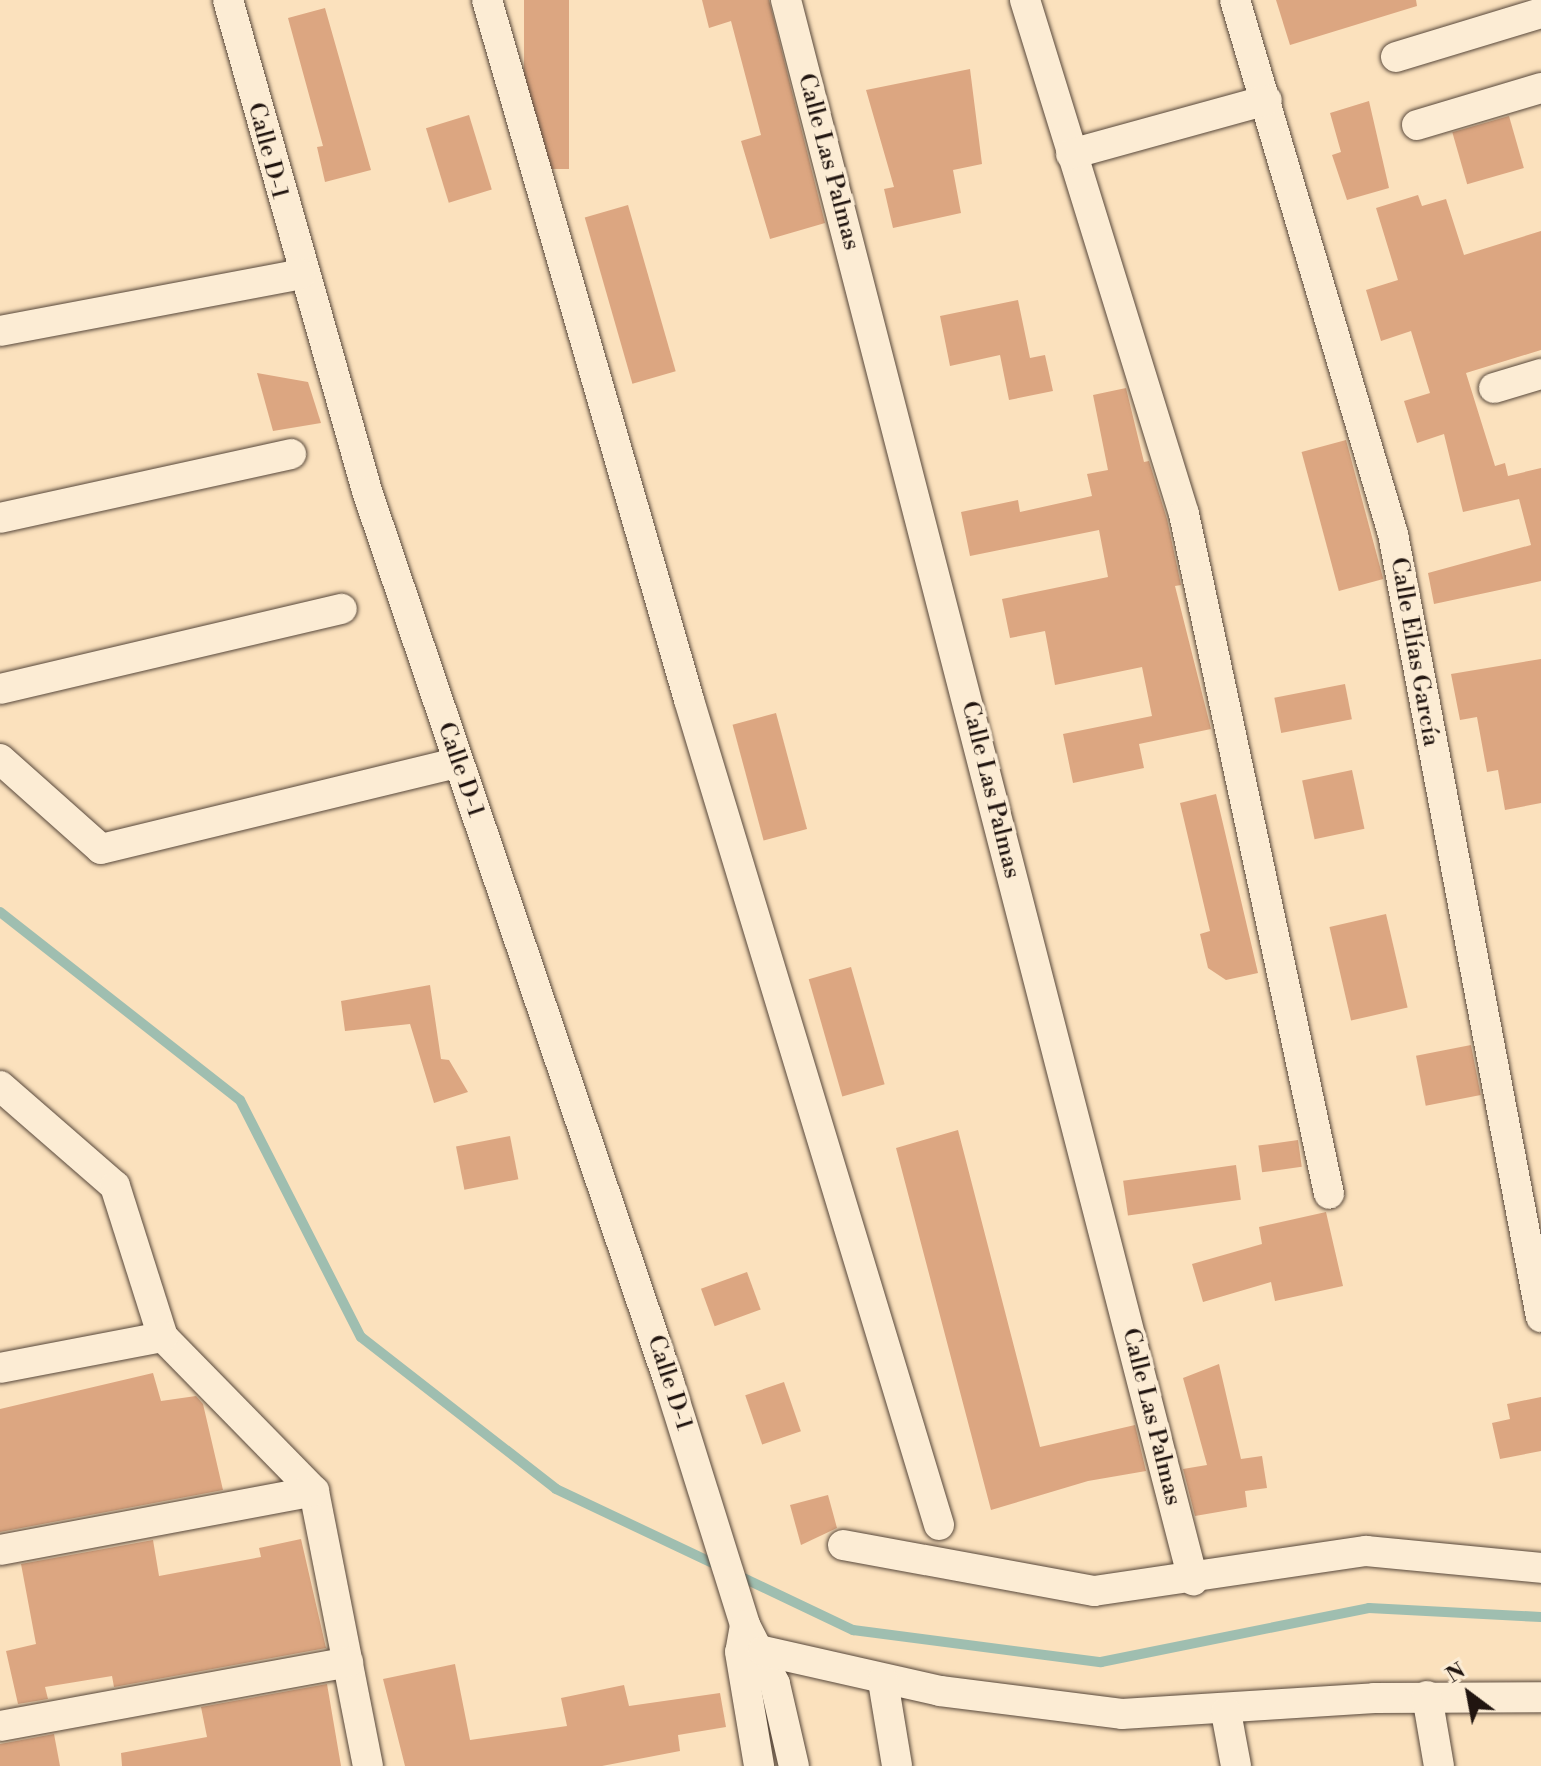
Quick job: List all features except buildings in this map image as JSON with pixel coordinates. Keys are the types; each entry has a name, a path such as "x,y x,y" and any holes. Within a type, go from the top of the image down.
{"street":[{"name":"Calle D-1","path":"228,0 301,274 457,763 718,1532 745,1625"},
{"path":"487,0 689,700 939,1525"},
{"name":"Calle Las Palmas","path":"786,0 1193,1580"},
{"path":"1025,0 1184,514 1329,1194"},
{"name":"Calle Elías García","path":"1235,0 1393,534 1541,1317"},
{"path":"1396,57 1541,13"},
{"path":"1417,125 1541,88"},
{"path":"1071,154 1267,100"},
{"path":"0,331 301,274"},
{"path":"1494,388 1541,374"},
{"path":"0,518 291,454"},
{"path":"0,689 342,609"},
{"path":"0,759 101,849 457,763"},
{"path":"0,1086 115,1186 163,1337 314,1491 368,1766"},
{"path":"0,1367 163,1337"},
{"path":"0,1550 314,1491"},
{"path":"843,1545 1047,1586 1109,1590 1193,1580 1316,1554 1366,1551 1541,1568"},
{"path":"745,1625 763,1651 794,1766"},
{"path":"745,1625 740,1652 757,1766"},
{"path":"763,1651 883,1681 1122,1714 1226,1712 1427,1696 1541,1697"},
{"path":"0,1726 348,1662"},
{"path":"883,1681 897,1766"},
{"path":"1427,1696 1439,1766"},
{"path":"1226,1712 1236,1766"}],"waterway":[{"path":"0,912 240,1100 361,1337 556,1489 721,1567"},
{"path":"735,1574 853,1630 1101,1662 1369,1608 1541,1617"}]}
